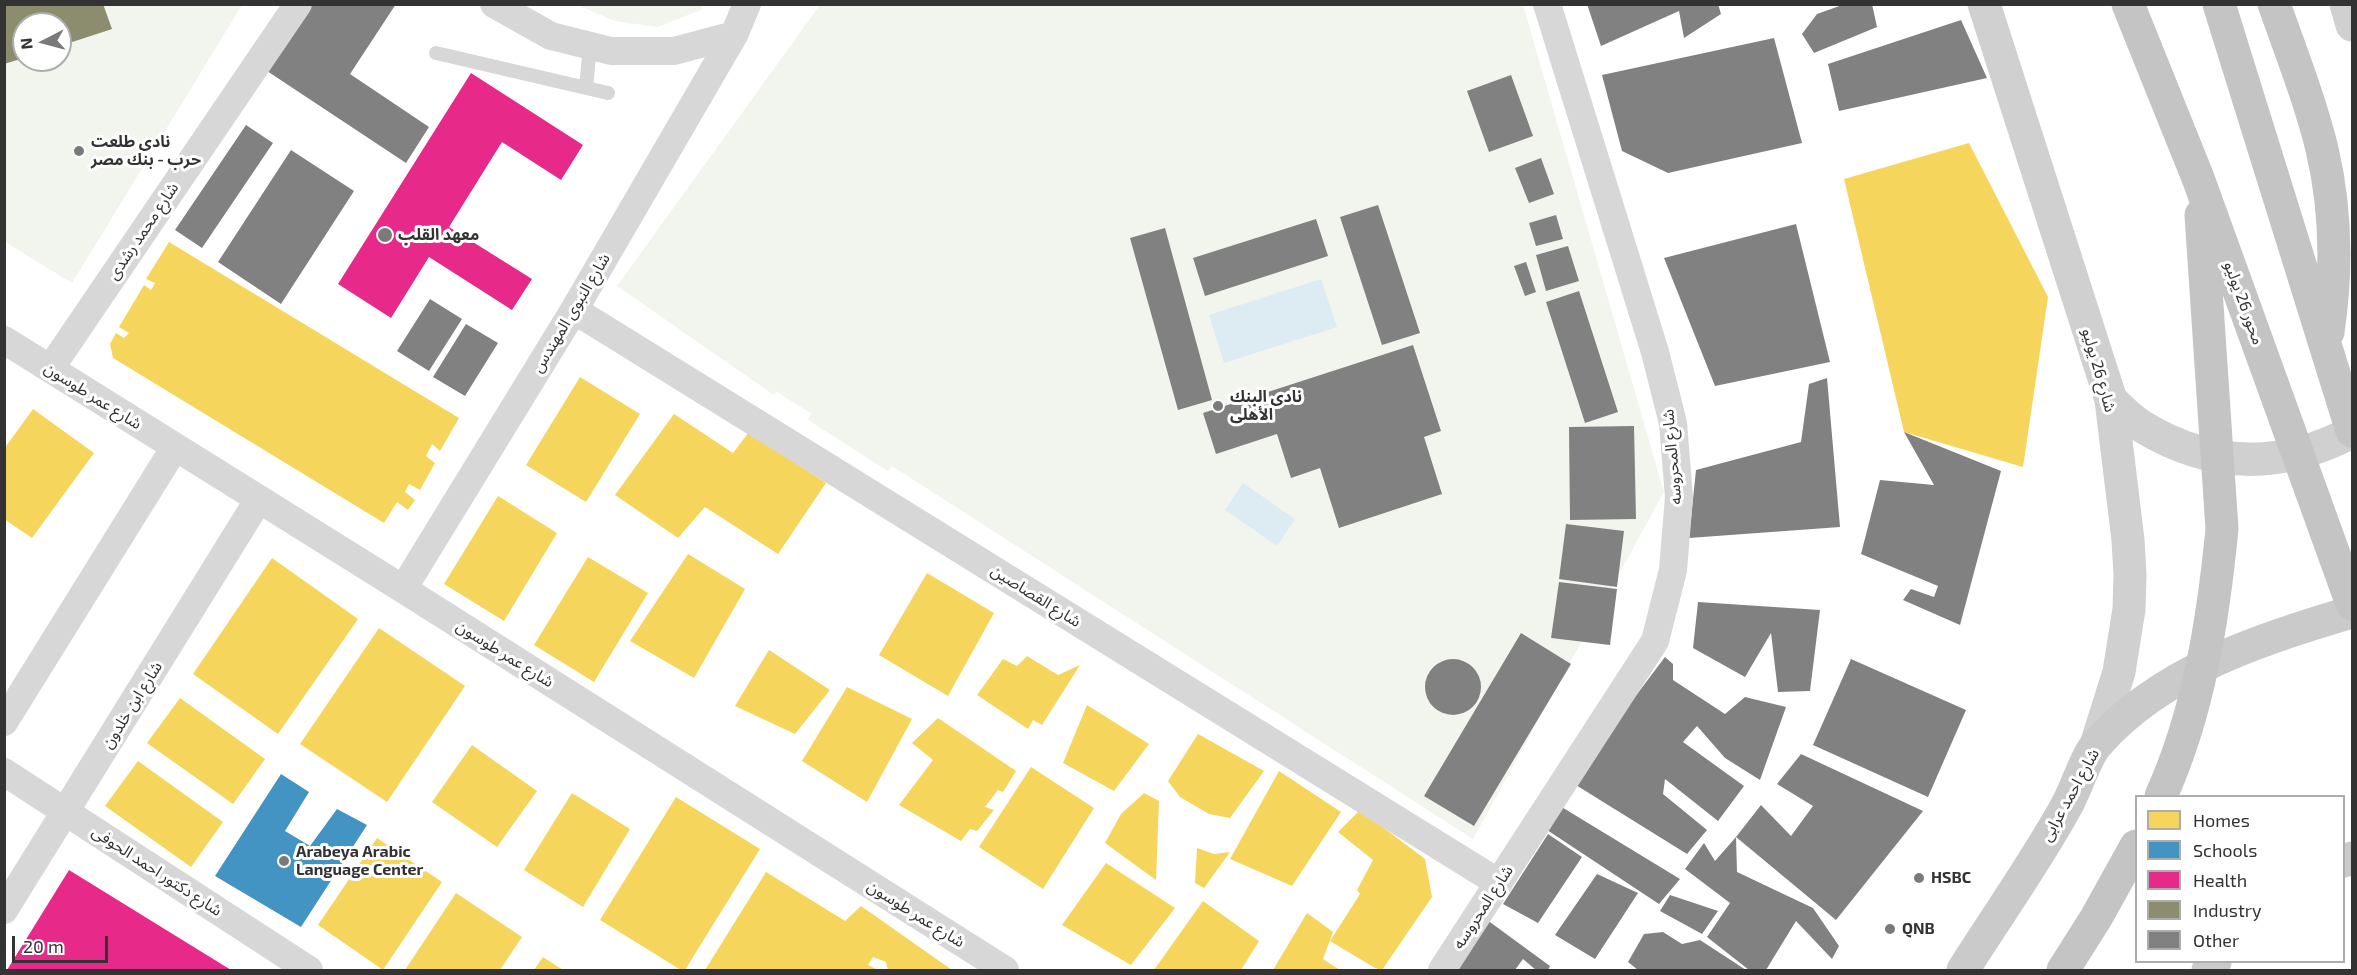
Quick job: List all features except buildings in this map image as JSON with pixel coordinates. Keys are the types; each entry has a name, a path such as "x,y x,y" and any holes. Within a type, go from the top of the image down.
{"highway":[{"name":"محور 26 يوليو","path":"2128,4 2198,178 2352,604"},
{"path":"2219,4 2352,432"},
{"path":"2274,4 2310,108 2322,150 2330,193 2334,236 2334,273 2326,346"},
{"path":"2161,795 2171,775 2201,680 2217,579 2222,529 2198,178"},
{"path":"2063,970 2096,918 2135,848"}],"main road":[{"name":"شارع 26 يوليو","path":"1984,4 2111,400 2122,507 2128,540 2129,609 2119,672 2096,745"},
{"path":"2346,4 2352,25"},
{"path":"2111,400 2149,430 2174,444 2211,456 2250,460 2289,457 2326,446 2352,432"},
{"name":"شارع احمد عرابى","path":"1963,970 2067,805 2096,745 2145,700 2194,672 2298,627 2352,612"}],"street":[{"name":"شارع محمد رشدى","path":"50,369 298,4"},
{"path":"494,4 551,36 611,51 674,51 734,35"},
{"name":"شارع النبوى المهندس","path":"403,589 574,310 734,35 747,4"},
{"name":"شارع المحروسه","path":"1442,970 1655,640 1673,570 1679,497 1673,423 1655,352 1547,4"},
{"name":"شارع القصاصين","path":"574,310 1498,883"},
{"name":"شارع عمر طوسون","path":"4,340 1005,970"},
{"path":"4,722 175,447"},
{"name":"شارع ابن خلدون","path":"4,910 259,499"},
{"name":"شارع دكتور احمد الحوفى","path":"4,772 309,970"}],"lane":[{"path":"586,88 590,45"},
{"path":"436,53 608,93"}],"shaded area":[{"name":"نادى طلعت حرب - بنك مصر","path":"4,5 242,5 72,283 5,242"},
{"path":"577,5 702,5 701,10 657,27 615,21"},
{"name":"نادى البنك الأهلى","path":"820,5 1523,5 1664,492 1473,839 892,466 888,471 808,420 812,414 777,392 774,395 617,286"},
{"path":"1321,279 1337,327 1224,363 1209,315"},
{"path":"1243,483 1295,519 1277,546 1225,510"}],"place":[{"name":"نادى طلعت حرب - بنك مصر","path":"79,151"},
{"name":"معهد القلب","path":"385,235"},
{"name":"نادى البنك الأهلى","path":"1218,406"},
{"name":"Arabeya Arabic Language Center","path":"284,861"},
{"name":"HSBC","path":"1919,878"},
{"name":"QNB","path":"1890,929"}]}
